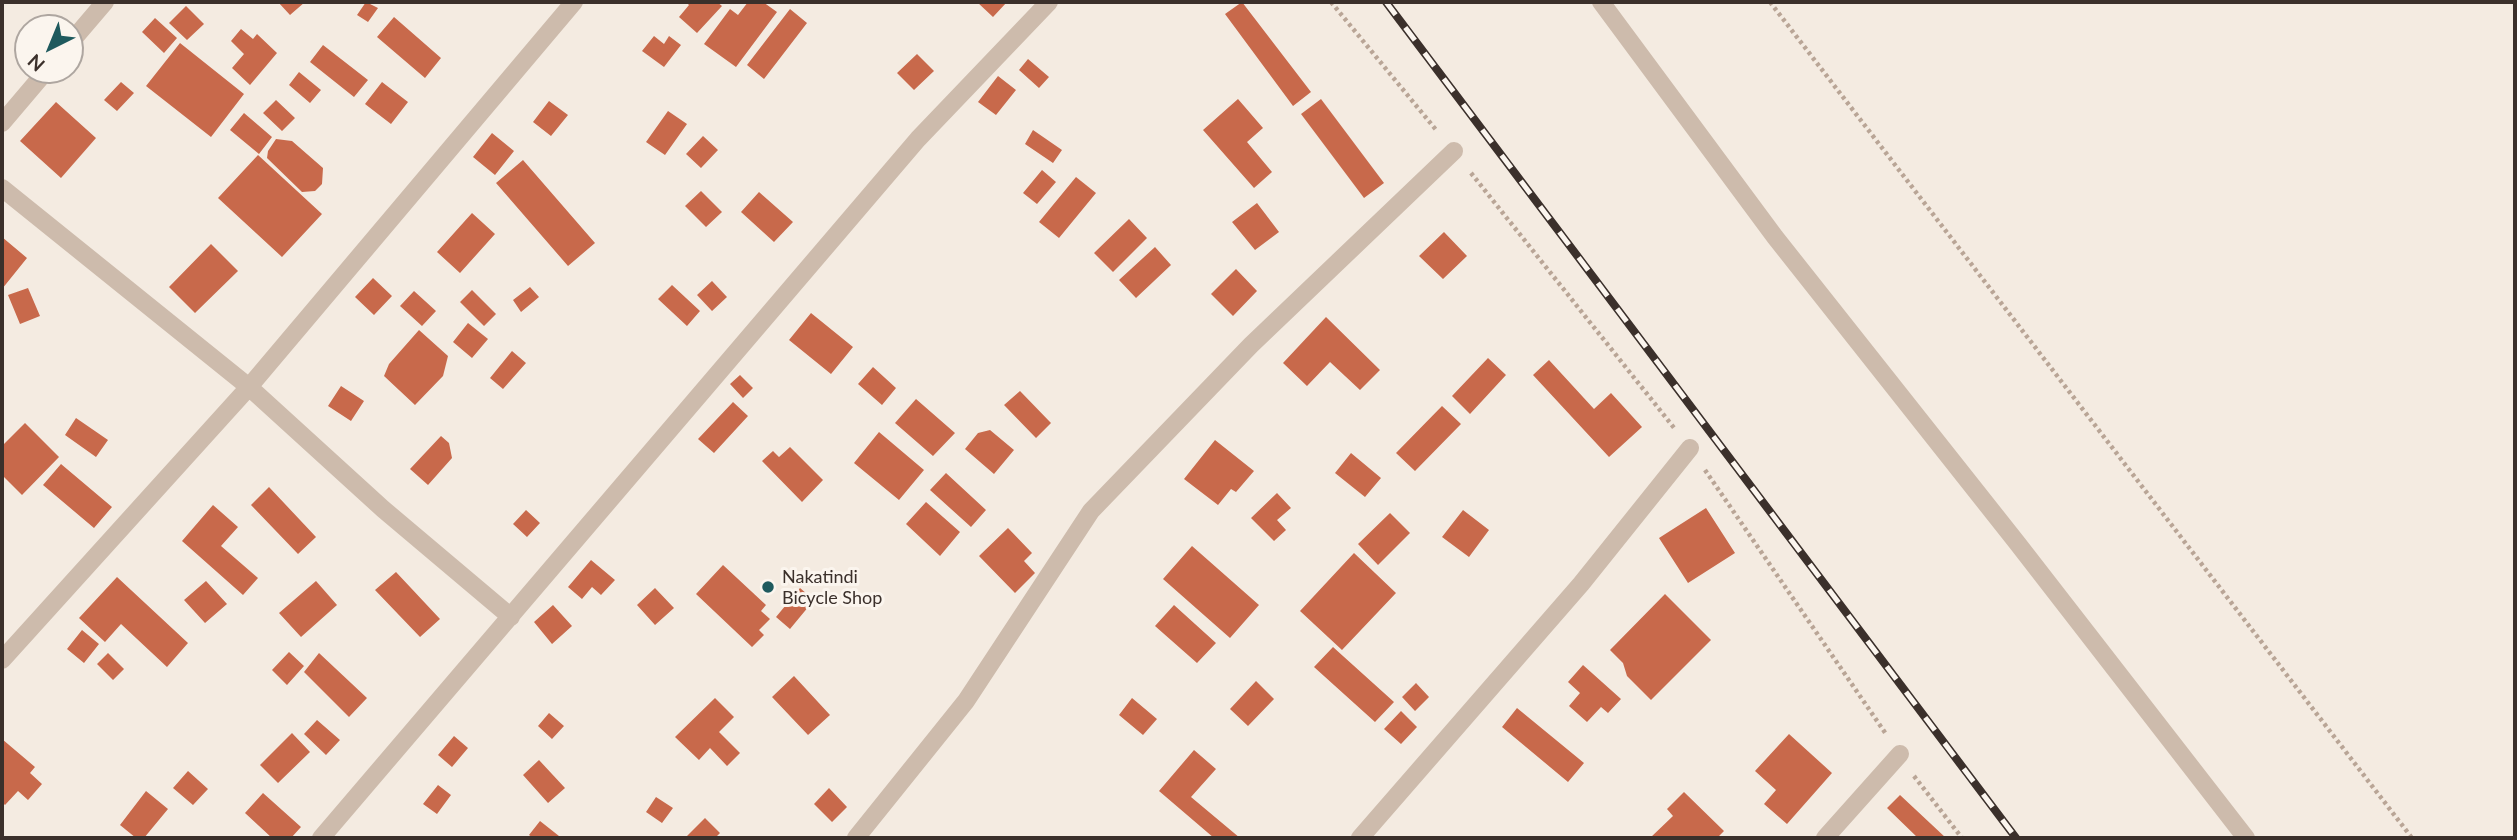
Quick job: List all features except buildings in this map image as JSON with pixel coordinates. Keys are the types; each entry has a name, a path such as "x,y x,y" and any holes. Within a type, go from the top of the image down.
{"street":[{"path":"84,27 105,2"},
{"path":"2,660 249,387 573,2"},
{"path":"321,838 918,139 1049,2"},
{"path":"1601,2 1775,237 2246,838"},
{"path":"2,123 35,84"},
{"path":"856,838 966,701 1091,511 1251,345 1454,151"},
{"path":"2,188 249,387 383,509 510,617"},
{"path":"1360,838 1581,584 1690,448"},
{"path":"1825,838 1899,754"}],"path":[{"path":"1331,2 1454,151 1690,448 1899,754 1962,838"},
{"path":"1770,2 2412,838"}],"railway":[{"path":"1386,2 2016,838"}],"place":[{"name":"Nakatindi Bicycle Shop","path":"768,587"}]}
